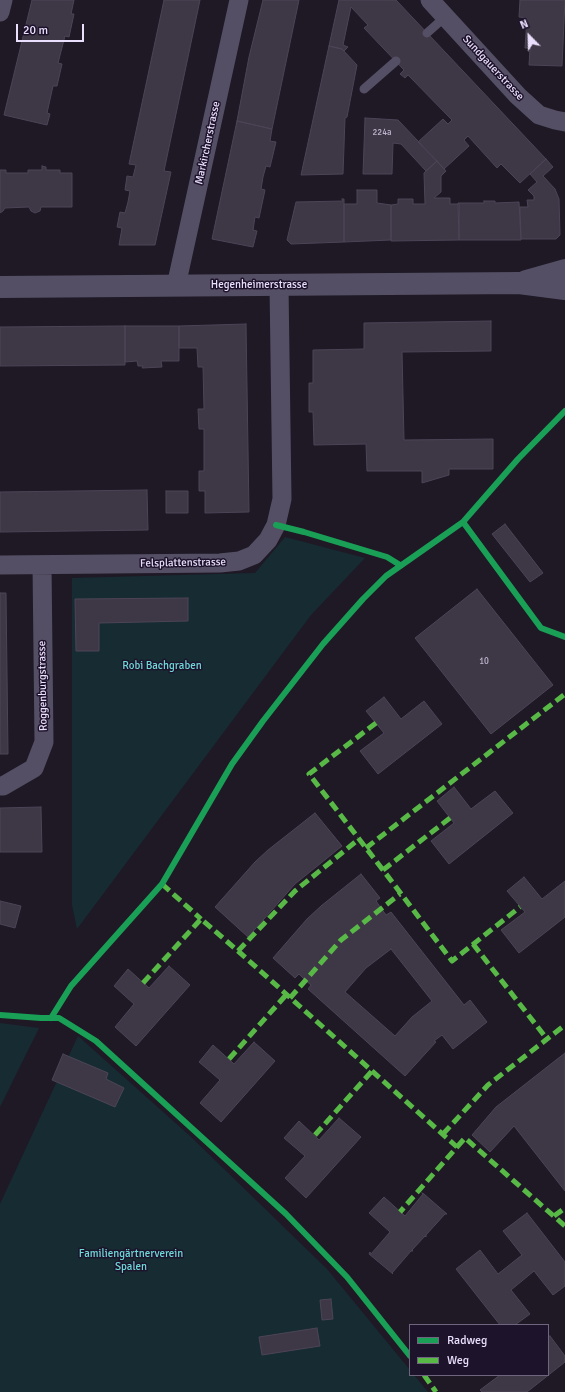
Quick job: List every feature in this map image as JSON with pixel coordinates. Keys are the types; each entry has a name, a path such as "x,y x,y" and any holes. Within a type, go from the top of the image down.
{"street":[{"path":"0,12 3,0"},
{"name":"Markircherstrasse","path":"176,286 239,0"},
{"name":"Sundgauerstrasse","path":"430,0 523,101 539,115 565,122"},
{"name":"Hegenheimerstrasse","path":"519,283 565,270"},
{"name":"Hegenheimerstrasse","path":"0,287 519,283 565,289"},
{"name":"Felsplattenstrasse","path":"0,565 220,563 239,561 254,554 268,540 276,525 282,500 279,285"},
{"name":"Roggenburgstrasse","path":"0,786 3,786 34,768 44,742 42,565"}],"lane":[{"path":"427,33 445,17"},
{"path":"364,89 396,61"}],"green space":[{"name":"Robi Bachgraben","path":"285,537 365,558 311,615 77,929 72,905 72,578 255,573"},
{"path":"0,1023 39,1028 0,1107"},
{"name":"Familiengärtnerverein Spalen","path":"78,1036 190,1136 327,1269 409,1369 409,1376 415,1376 428,1392 0,1392 0,1204"}],"building":[{"path":"32,0 74,0 71,14 74,14 69,37 65,36 58,63 62,64 57,86 53,86 47,113 50,114 47,125 4,115"},
{"path":"164,0 200,0 164,171 171,172 155,245 119,245 122,228 117,227 120,212 125,213 128,202 130,191 125,190 127,176 133,177 136,165 129,164"},
{"path":"263,0 299,0 272,129 237,121 249,57"},
{"path":"339,0 396,0 546,159 520,183 501,164 497,168 468,136 464,140 469,146 444,169 418,142 443,119 448,124 452,120 408,75 405,78 400,74 404,70 364,28 368,25 351,7 343,45 348,47 344,51 342,49 329,46"},
{"path":"520,0 565,0 562,66 529,65 530,48 525,48 527,18 519,17"},
{"path":"329,46 342,49 357,65 347,117 345,118 343,174 301,175"},
{"path":"365,118 398,120 437,161 426,171 401,144 393,143 392,174 363,174"},
{"path":"237,121 272,129 270,141 276,142 270,167 266,166 263,177 261,189 265,190 259,218 255,217 253,230 257,231 253,247 212,239"},
{"path":"546,159 553,167 543,176 555,189 559,199 560,235 556,239 521,239 520,207 528,207 527,200 534,200 534,196 528,190 537,182 530,174"},
{"path":"437,161 446,171 441,176 441,192 434,198 450,198 450,204 459,204 459,240 391,241 391,205 398,204 398,199 413,199 413,204 425,204 424,173"},
{"path":"42,166 46,167 46,170 60,170 60,173 72,173 72,207 41,207 40,211 35,213 31,211 29,207 5,208 0,213 0,170 6,170 6,173 28,173 28,170 42,170"},
{"path":"357,190 377,190 377,203 391,205 391,240 344,242 344,204 357,204"},
{"path":"342,199 344,199 344,242 291,244 287,240 296,202 343,201"},
{"path":"484,201 495,201 495,203 519,202 521,240 459,240 458,203 484,203"},
{"path":"491,321 491,351 402,352 404,440 493,439 493,469 449,469 449,475 422,483 422,471 367,471 366,444 314,445 313,412 309,412 309,383 313,383 313,350 364,349 364,323"},
{"path":"246,324 249,512 205,513 205,491 199,491 199,471 204,471 204,429 199,429 198,409 204,409 203,367 198,367 197,348 179,348 179,326"},
{"path":"125,326 125,365 0,366 0,327"},
{"path":"125,326 179,326 179,361 161,361 162,367 142,368 143,366 138,366 137,361 125,362"},
{"path":"147,490 148,530 0,532 0,492"},
{"path":"166,491 188,491 188,513 166,513"},
{"path":"505,524 543,573 530,582 492,534"},
{"path":"477,589 553,685 491,734 415,638"},
{"path":"0,593 6,593 8,754 0,754"},
{"path":"188,598 188,621 99,623 99,651 76,651 75,599"},
{"path":"384,697 401,719 424,701 442,724 378,774 360,751 384,733 366,711"},
{"path":"454,787 471,809 495,791 513,813 449,864 431,841 454,823 437,801"},
{"path":"41,807 42,852 0,852 0,808"},
{"path":"315,813 342,846 295,884 248,937 215,907 255,862"},
{"path":"361,874 380,898 376,901 386,915 391,912 464,1005 470,1000 487,1022 453,1049 442,1035 434,1041 436,1042 405,1076 308,989 311,985 299,974 295,978 273,958 307,919","holes":["391,949 432,1001 412,1017 395,1036 345,992 366,968"]},
{"path":"524,877 542,899 565,881 565,917 519,953 501,930 525,912 507,891"},
{"path":"0,901 21,906 15,928 0,924"},
{"path":"169,966 190,985 136,1046 115,1027 134,1004 114,986 128,969 149,988"},
{"path":"254,1042 275,1061 221,1122 200,1103 220,1080 199,1062 213,1045 234,1064"},
{"path":"565,1053 565,1191 514,1126 490,1152 472,1135 496,1107"},
{"path":"63,1054 108,1073 106,1079 124,1088 115,1107 52,1080"},
{"path":"339,1118 361,1137 306,1198 285,1178 305,1156 284,1138 299,1121 319,1140"},
{"path":"422,1193 447,1214 445,1214 426,1235 426,1237 425,1236 412,1250 413,1251 411,1251 392,1273 393,1274 369,1254 370,1252 371,1254 390,1232 369,1213 384,1197 405,1216 423,1194"},
{"path":"527,1213 565,1262 565,1286 553,1295 534,1271 511,1290 530,1314 516,1324 499,1324 456,1269 480,1250 498,1274 522,1255 503,1231"},
{"path":"331,1299 333,1319 322,1320 320,1300"},
{"path":"317,1328 320,1346 262,1355 259,1337"},
{"path":"549,1336 565,1356 565,1362 549,1375"},
{"path":"499,1376 547,1376 527,1392 482,1392 480,1390"}],"marked path":[{"path":"366,848 565,694"},
{"path":"376,723 309,774 383,870"},
{"path":"450,818 383,870 452,961 520,907"},
{"path":"238,951 295,891 359,839"},
{"path":"162,884 201,919"},
{"path":"290,998 341,940 400,894"},
{"path":"143,983 201,919 238,951 457,1147 400,1212"},
{"path":"473,944 547,1039"},
{"path":"229,1059 286,995"},
{"path":"443,1134 488,1085 565,1025"},
{"path":"315,1135 372,1071"},
{"path":"457,1147 465,1138 565,1226"},
{"path":"554,1216 565,1208"},
{"path":"425,1376 436,1392"}],"cycle path":[{"path":"51,1018 71,986 162,884 232,764 263,721 323,644 363,599 386,576 463,522 518,459 565,411"},
{"path":"463,522 541,628 565,637"},
{"path":"276,525 387,557 400,565"},
{"path":"0,1015 59,1018 96,1041 286,1214 347,1277 409,1355"}]}
